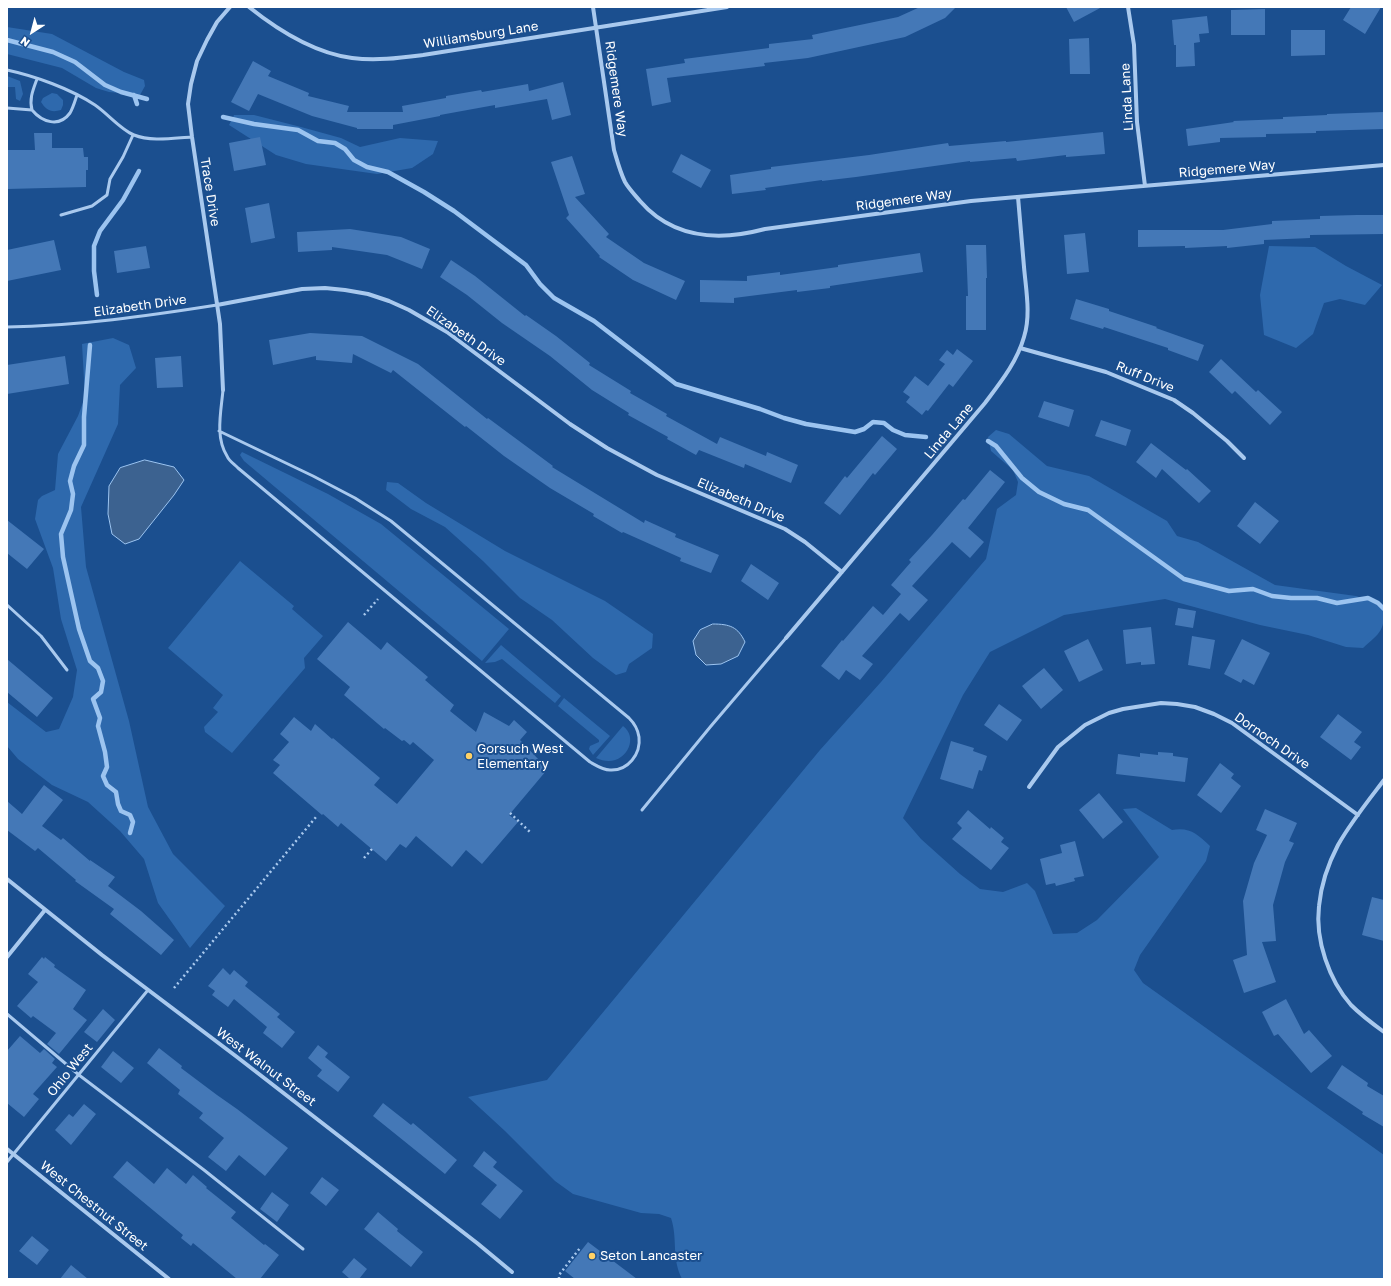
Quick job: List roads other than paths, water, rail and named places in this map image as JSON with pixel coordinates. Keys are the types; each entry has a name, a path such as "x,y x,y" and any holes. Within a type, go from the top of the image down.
{"street":[{"name":"Trace Drive","path":"223,390 220,324 188,104 191,84 206,40 217,22 230,7"},
{"name":"Williamsburg Lane","path":"249,7 285,32 306,44 330,53 360,59 416,56 727,7"},
{"name":"Ridgemere Way","path":"593,7 614,150 625,182 646,208 656,216 679,229 708,236 743,235 765,229 952,204 1018,197 1384,165"},
{"name":"Linda Lane","path":"1128,7 1134,45 1137,122 1145,186"},
{"name":"Linda Lane","path":"786,638 986,403 1004,378 1020,348 1026,330 1028,308 1018,197"},
{"name":"Elizabeth Drive","path":"217,305 302,289 325,288 368,294 389,301 409,310 447,332 570,424 607,448 657,475 785,529 842,572"},
{"name":"Ruff Drive","path":"1020,348 1106,372 1174,400 1193,413 1244,458"},
{"name":"Dornoch Drive","path":"1029,787 1058,747 1085,725 1123,709 1162,703 1195,707 1232,723 1358,815"},
{"path":"1384,780 1358,815 1338,846 1322,886 1319,907 1319,929 1326,960 1339,989 1360,1013 1384,1032"},
{"name":"West Walnut Street","path":"7,879 512,1272"},
{"path":"7,957 45,910"},
{"name":"West Chestnut Street","path":"7,1149 169,1279"}],"lane":[{"path":"7,70 58,86 77,95 96,106 133,135 155,138 192,137"},
{"path":"37,79 30,103 32,110 38,117 46,121 53,122 65,118 70,112 77,95"},
{"path":"7,108 32,110"},
{"path":"61,215 92,206 106,195 110,179 123,157 133,135"},
{"name":"Elizabeth Drive","path":"7,327 61,326 112,321 217,305"},
{"path":"219,432 314,476 355,498 391,521 629,718 637,730 639,737 639,745 634,759 621,769 611,770 601,768 590,762 238,468 228,458 221,446 219,432 223,390"},
{"path":"7,606 41,636 67,670"},
{"path":"642,810 786,638"},
{"name":"Ohio West","path":"7,1162 148,990"},
{"path":"7,1014 79,1075 204,1170 303,1249"}],"waterway":[{"path":"7,40 53,52 75,62 105,85 121,92 147,99"},
{"path":"134,95 137,104"},
{"path":"223,117 254,124 298,130 318,141 335,143 345,149 354,160 367,167 388,172 424,192 454,211 526,265 540,284 554,298 594,321 676,384 806,424 855,432 864,429 873,422 884,423 893,430 905,435 926,437"},
{"path":"97,295 94,271 94,246 100,231 123,200 139,171"},
{"path":"90,345 84,417 84,445 74,466 70,481 73,494 71,510 61,534 63,557 79,629 90,661 98,668 103,681 101,692 93,699 100,718 98,726 105,752 107,767 103,776 107,785 116,792 121,811 130,815 133,822 130,833"},
{"path":"988,441 996,446 1022,478 1039,492 1064,504 1088,510 1184,579 1229,591 1253,589 1272,596 1317,598 1337,603 1368,598 1378,603 1384,609"}],"place":[{"name":"Gorsuch West Elementary","path":"469,756"},
{"name":"Seton Lancaster","path":"592,1256"}]}
